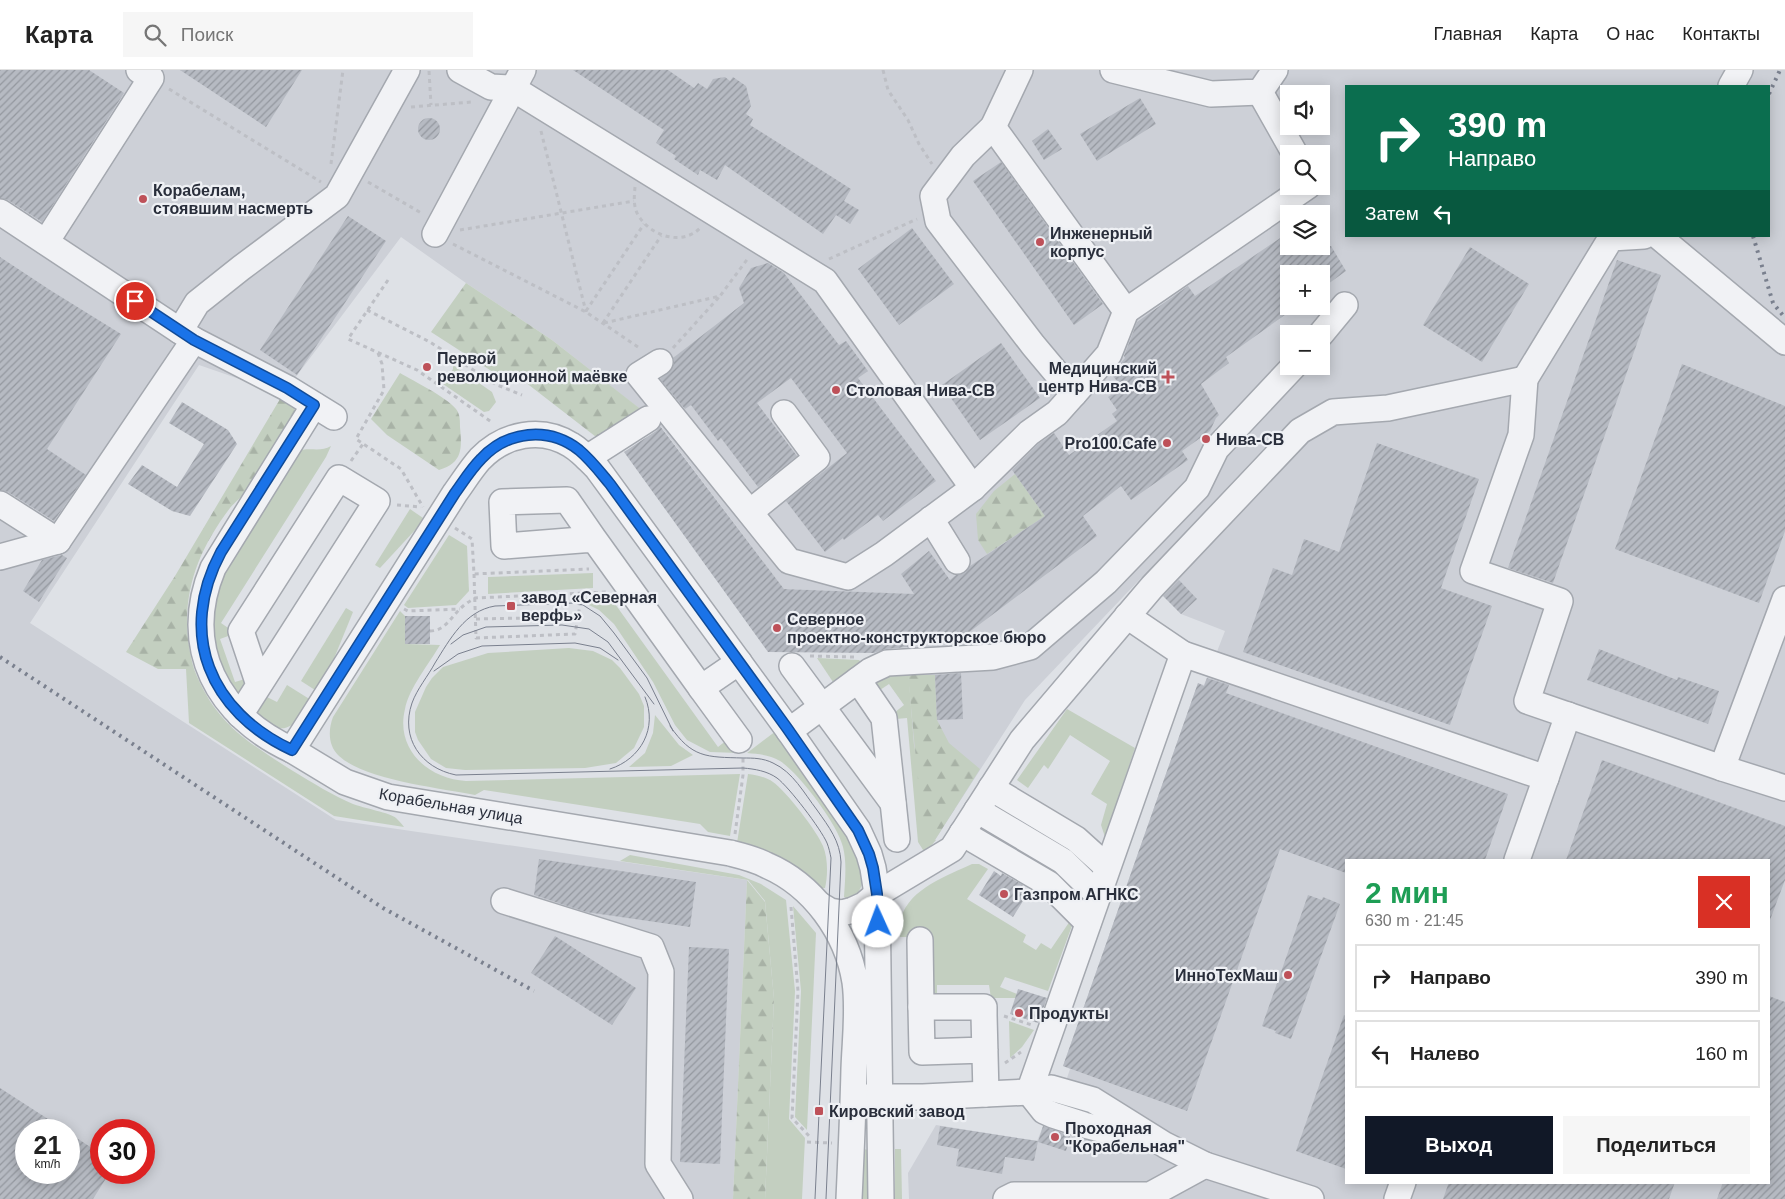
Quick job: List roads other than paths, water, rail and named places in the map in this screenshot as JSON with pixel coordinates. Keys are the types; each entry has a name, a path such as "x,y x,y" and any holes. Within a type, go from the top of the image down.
{"street":[{"path":"0,557 58,540 187,335 198,302 336,196 340,169 386,109 407,70"},
{"path":"460,70 492,87 514,86 534,101 825,281 973,488"},
{"path":"1020,70 993,127 963,156 933,196 938,220 1033,345 1074,394"},
{"path":"1114,70 1211,94 1260,92"},
{"path":"1260,92 1275,70"},
{"path":"1732,85 1740,70"},
{"path":"46,242 145,74"},
{"path":"437,230 514,86"},
{"path":"1260,92 1290,145"},
{"path":"993,127 1126,311"},
{"path":"660,362 639,375 789,561 848,578 973,488 1029,433 1057,413 1108,354 1126,311 1295,195"},
{"path":"0,212 187,335"},
{"path":"1628,237 1611,238 1525,379 1521,435 1473,571 1560,601 1527,702 1785,788"},
{"path":"1659,237 1785,342"},
{"path":"1328,325 1345,305"},
{"name":"Корабельная улица","path":"187,335 287,388 324,411 221,552 213,568 206,587 201,618 208,665 219,689 240,715 253,727 345,782 388,797 730,853 767,865 790,878 820,906 840,936 852,968 856,1000 849,1199"},
{"path":"789,731 867,674 887,663 994,657 1030,648 1106,582 1197,488 1216,449 1286,375"},
{"path":"820,906 830,911 842,912 864,905 877,894 952,849 1022,740 1127,616 1300,431 1333,412 1388,408 1525,379"},
{"path":"750,512 817,458 784,413"},
{"path":"588,458 648,419"},
{"path":"292,750 455,493 480,460 503,442 526,434 538,434 560,439 578,450 588,458 610,484 789,731 858,830 869,854 877,894 881,1199"},
{"path":"240,715 377,501 339,478 242,632 259,685"},
{"path":"0,504 58,540"},
{"path":"931,519 957,561"},
{"path":"594,539 741,746"},
{"path":"1722,768 1785,599"},
{"path":"1127,616 1183,654 1546,778"},
{"path":"1029,1092 1042,1035 1100,888 1183,654"},
{"path":"797,661 822,706 893,803"},
{"path":"701,688 739,662"},
{"path":"867,674 884,718 897,839"},
{"path":"1517,859 1568,715"},
{"path":"980,805 1049,884 1100,888"},
{"path":"980,805 1069,850 1100,888"},
{"path":"504,900 652,947 661,972 658,1164 680,1199"},
{"path":"920,940 922,1052 986,1072 1029,1092 1051,1088 1093,1100 1165,1145 1205,1165 1311,1199"},
{"path":"921,1007 984,1007 986,1072"},
{"path":"854,1098 923,1098 986,1072"},
{"path":"1006,1199 1014,1195 1151,1197 1205,1165"},
{"path":"1397,1199 1402,1184"}],"tram line":[{"path":"673,731 647,678 614,633 600,616 583,605 574,603 495,606 475,614 459,627 446,645 417,693 409,716 411,739 416,749 433,766 456,775 743,768 761,771 777,778 797,799 824,837 831,858 815,1199"},
{"path":"451,644 463,635 486,627 562,625 589,629 608,642 654,704"},
{"path":"434,671 458,654 482,646 575,643 600,648 618,660"},
{"path":"610,769 630,758 644,741 648,731 649,720 645,697"},
{"path":"670,726 685,744 701,754 719,757 762,759 780,767 803,790 830,828 839,847 841,862 826,1199"}],"railway":[{"path":"1770,92 1780,70"},
{"path":"1753,237 1773,303 1785,318"},
{"path":"0,657 383,908 534,991"}],"place":[{"name":"Корабелам, стоявшим насмерть","path":"143,199"},
{"name":"Инженерный корпус","path":"1040,242"},
{"name":"Первой революционной маёвке","path":"427,367"},
{"name":"Медицинский центр Нива-СВ","path":"1168,377"},
{"name":"Столовая Нива-СВ","path":"836,390"},
{"name":"Нива-СВ","path":"1206,439"},
{"name":"Pro100.Cafe","path":"1167,443"},
{"name":"завод «Северная верфь»","path":"511,606"},
{"name":"Северное проектно-конструкторское бюро","path":"777,628"},
{"name":"Газпром АГНКС","path":"1004,894"},
{"name":"ИнноТехМаш","path":"1288,975"},
{"name":"Продукты","path":"1019,1013"},
{"name":"Кировский завод","path":"819,1111"},
{"name":"Проходная \"Корабельная\"","path":"1055,1137"}]}
